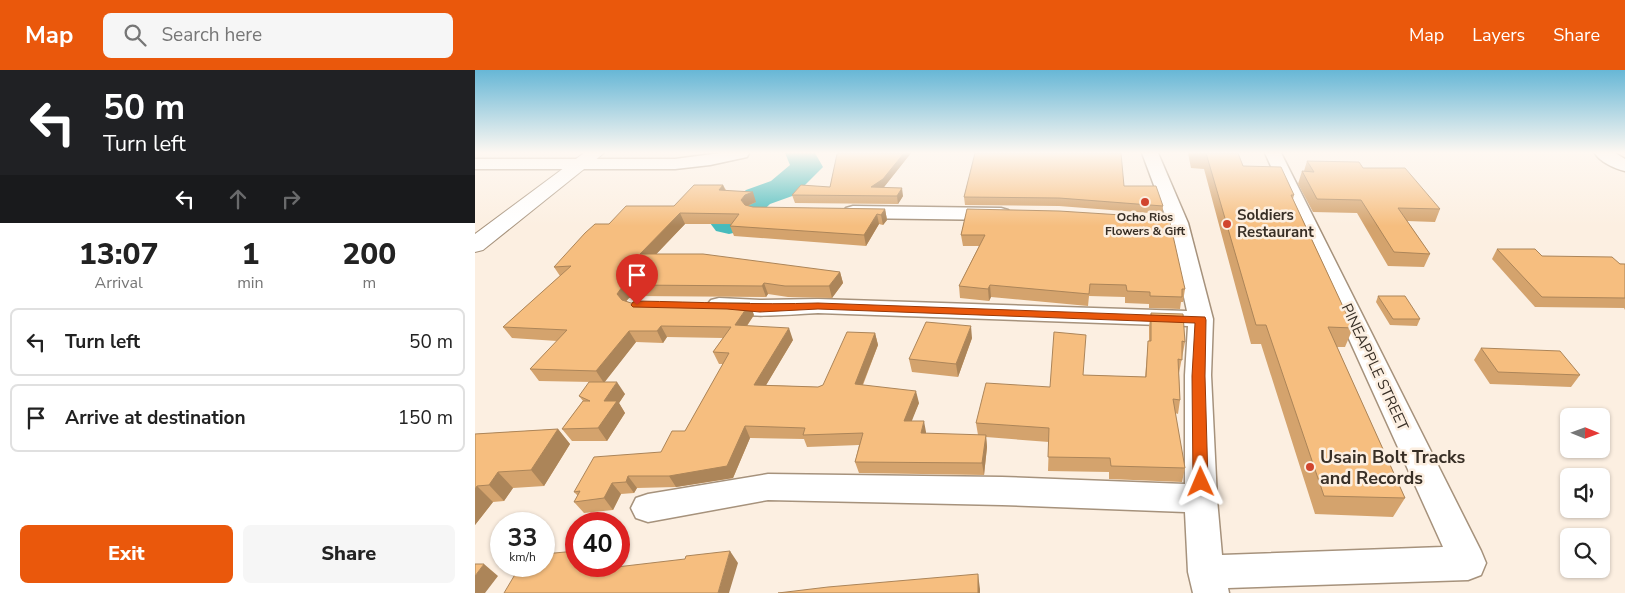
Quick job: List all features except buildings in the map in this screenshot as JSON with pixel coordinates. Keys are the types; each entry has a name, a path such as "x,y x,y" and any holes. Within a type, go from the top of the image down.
{"main road":[{"path":"475,245 563,177"}],"street":[{"path":"1157,177 1168,222 1201,320 1198,376 1201,499 1209,582"},
{"name":"PINEAPPLE STREET","path":"1209,582 1468,562 1285,177"},
{"path":"835,212 1022,214"},
{"path":"697,305 760,308 818,306 1201,320"},
{"path":"648,508 768,487 1001,491 1201,499"}],"waterway":[{"path":"729,223 758,197 783,188 795,177"}],"place":[{"name":"Ocho Rios Flowers & Gift","path":"1145,202"},
{"name":"Soldiers Restaurant","path":"1227,224"},
{"name":"Usain Bolt Tracks and Records","path":"1310,467"}],"route":[{"path":"637,305 727,305 760,308 818,306 1201,320 1198,376 1201,482"}]}
